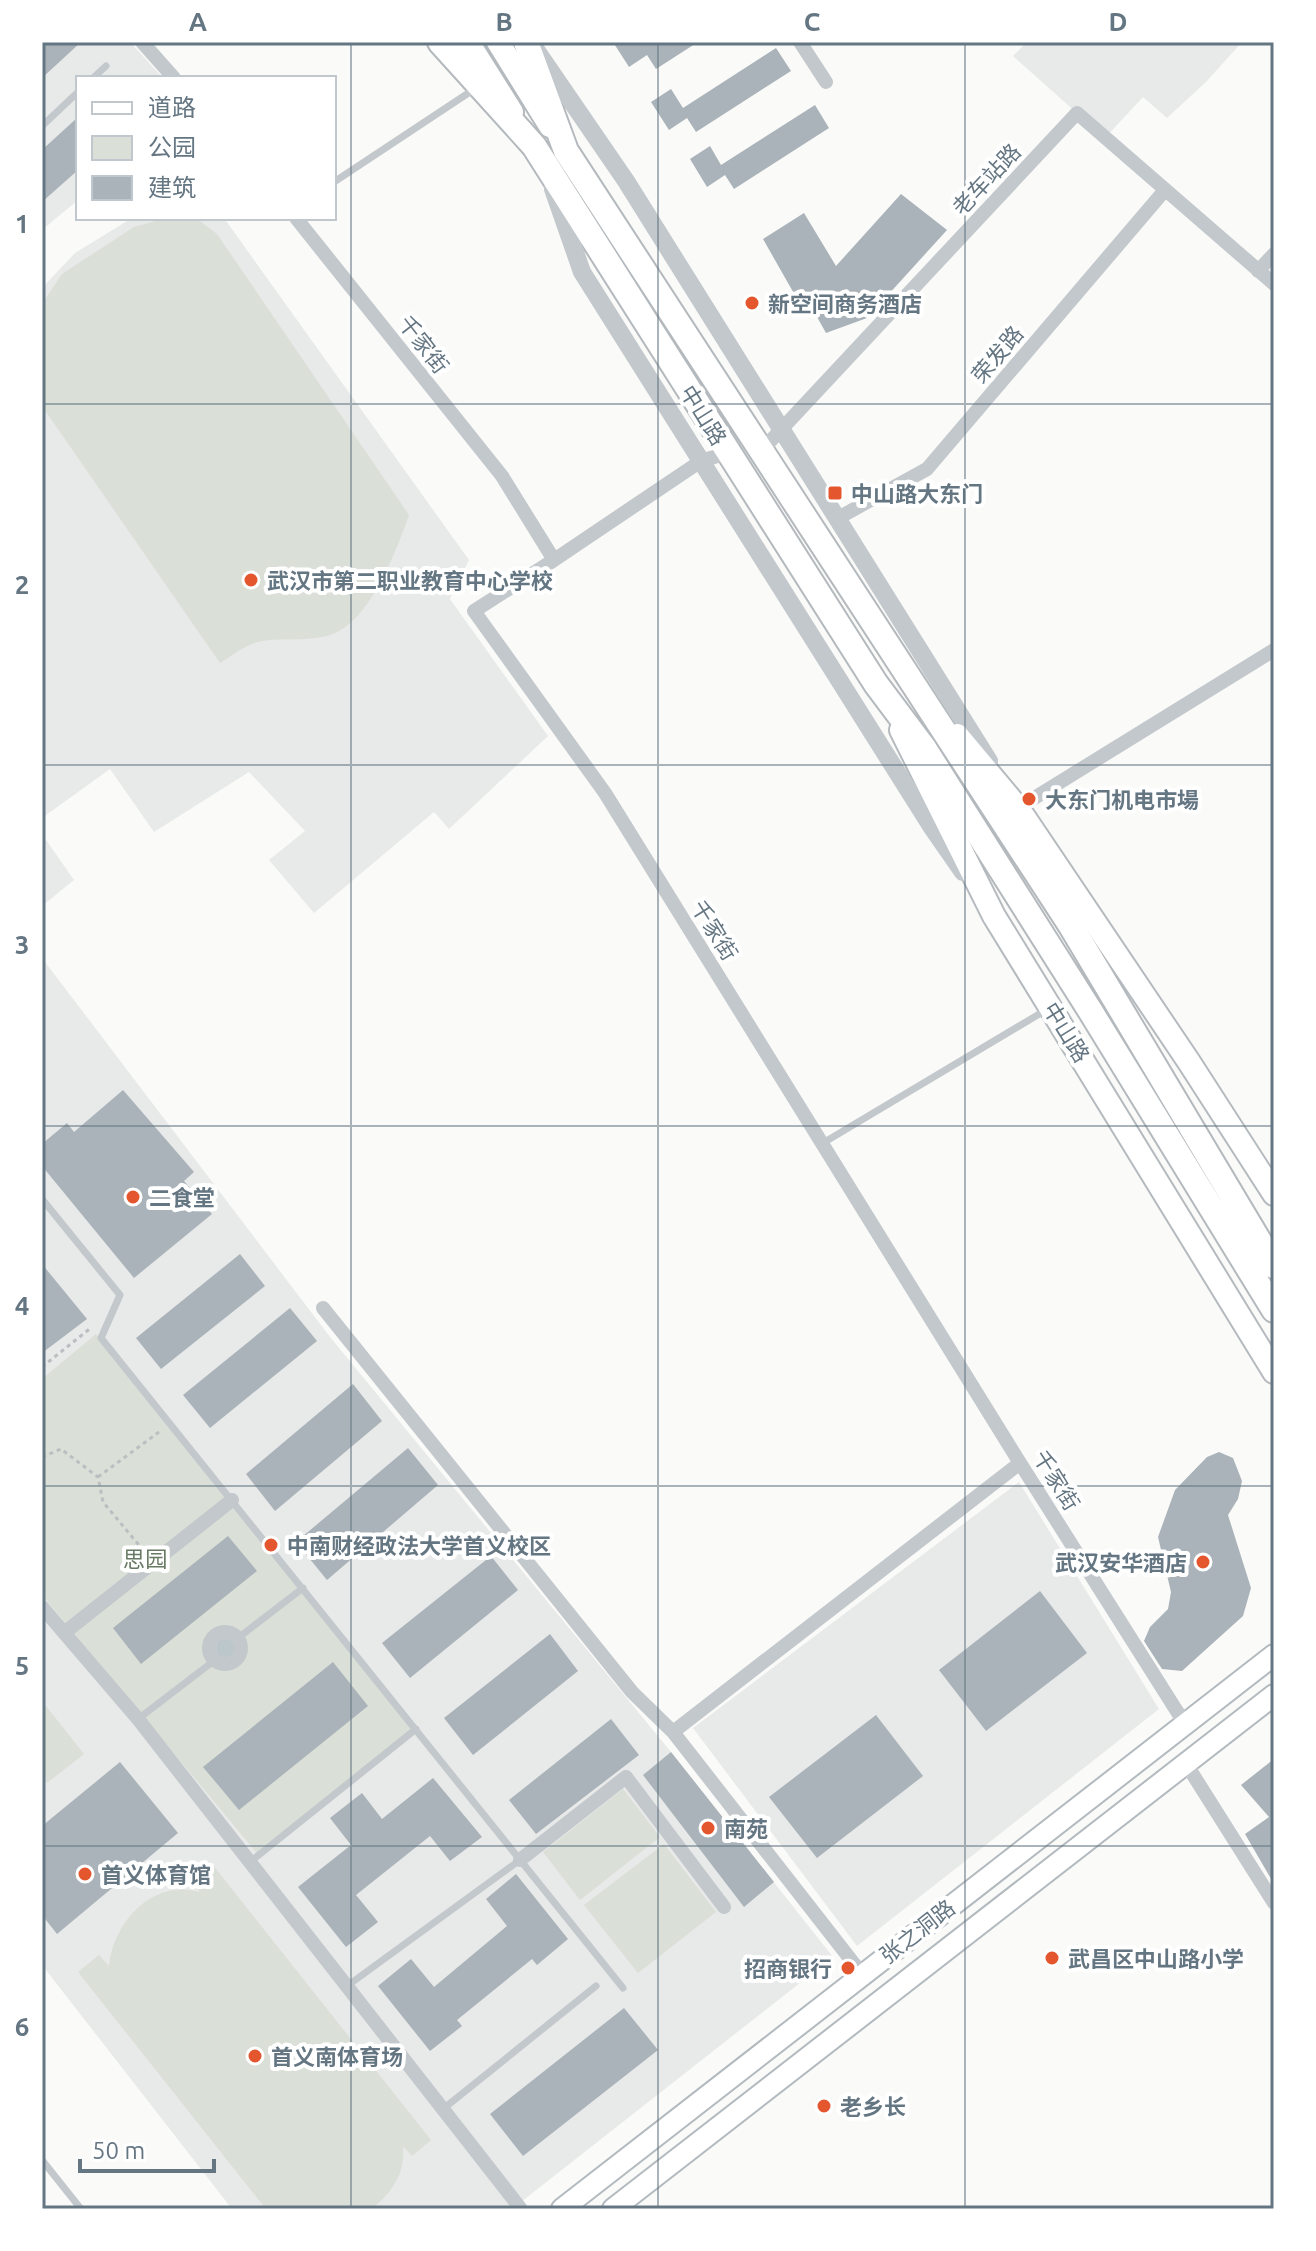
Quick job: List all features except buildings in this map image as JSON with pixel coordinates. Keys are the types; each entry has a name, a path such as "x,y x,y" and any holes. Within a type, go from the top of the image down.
{"highway":[{"name":"中山路","path":"440,42 539,155 876,684 924,748 1274,1310"},
{"name":"中山路","path":"529,42 566,151 763,449 900,668 1071,926 1274,1266"}],"main road":[{"name":"中山路","path":"468,42 539,155"},
{"name":"中山路","path":"498,42 566,151"},
{"name":"中山路","path":"900,668 1018,808 1272,1187"},
{"name":"中山路","path":"876,684 920,764 994,916 1274,1372"},
{"name":"张之洞路","path":"562,2209 1274,1655"},
{"name":"张之洞路","path":"613,2209 1274,1695"}],"street":[{"path":"142,42 172,76"},
{"path":"529,42 626,181 1018,808 1274,650"},
{"path":"800,42 826,82"},
{"name":"老车站路","path":"763,449 1077,113 1274,284"},
{"path":"539,155 582,272 931,826 994,916"},
{"name":"荣发路","path":"838,518 927,469 1165,190"},
{"name":"千家街","path":"298,220 502,476 554,560 474,611 605,793 1185,1724"},
{"path":"1258,271 1274,254"},
{"path":"554,560 701,461 727,453"},
{"path":"323,1308 632,1692 673,1732 862,1974"},
{"path":"673,1732 1020,1463"},
{"path":"64,1633 232,1500"},
{"path":"42,1607 138,1719 521,2209"},
{"path":"224,1632 238,1638 241,1647 239,1658 228,1664 215,1660 209,1646 214,1636 224,1632"},
{"path":"1185,1762 1274,1903"},
{"path":"520,1860 626,1777 724,1907"}],"lane":[{"path":"95,76 106,66"},
{"path":"336,181 479,86"},
{"path":"42,126 76,94"},
{"path":"821,1144 1051,1007"},
{"path":"42,1199 120,1295 101,1338 623,1988"},
{"path":"238,1638 303,1588"},
{"path":"138,1719 215,1660"},
{"path":"250,1862 416,1729"},
{"path":"347,1986 520,1860"},
{"path":"443,2109 596,1986"},
{"path":"42,2160 81,2209"}],"path":[{"path":"42,1367 113,1310"},
{"path":"98,1477 170,1424"},
{"path":"42,1457 61,1449 98,1477 103,1502 154,1562"}],"shaded area":[{"path":"42,42 130,42 161,76 76,76 76,202 42,230"},
{"path":"1027,42 1242,42 1206,82 1167,118 1143,97 1105,138 1013,56"},
{"name":"武汉市第二职业教育中心学校","path":"129,220 225,220 469,560 450,599 548,736 449,829 434,812 314,913 269,860 305,831 249,772 154,832 110,769 42,818 42,288 75,253"},
{"path":"42,834 74,880 42,906"},
{"name":"中南财经政法大学首义校区","path":"42,958 330,1337 671,1752 833,1957 512,2209 232,2209 42,1965"},
{"path":"1019,1482 1159,1709 857,1946 693,1728"},
{"path":"226,1638 233,1641 236,1648 233,1655 226,1658 219,1655 216,1648 219,1641"}],"green space":[{"path":"159,220 199,220 217,234 409,515 398,545 372,596 351,623 339,631 310,639 253,643 220,663 42,406 42,304 62,274 134,227"},
{"name":"思园","path":"96,1334 416,1729 256,1852 42,1595 42,1379"},
{"path":"42,1701 84,1754 47,1783 42,1777"},
{"path":"623,1789 660,1837 580,1900 543,1852"},
{"path":"664,1844 716,1912 638,1973 584,1905"},
{"name":"首义南体育场","path":"212,1864 431,2140 412,2156 403,2146 400,2173 386,2196 372,2209 266,2209 78,1972 99,1955 109,1966 118,1934 138,1908 166,1892 182,1889 200,1892 192,1881"}],"place":[{"name":"新空间商务酒店","path":"752,303"},
{"name":"中山路大东门","path":"835,493"},
{"name":"武汉市第二职业教育中心学校","path":"251,580"},
{"name":"大东门机电市場","path":"1029,799"},
{"name":"二食堂","path":"133,1197"},
{"name":"中南财经政法大学首义校区","path":"271,1545"},
{"name":"武汉安华酒店","path":"1203,1562"},
{"name":"南苑","path":"708,1828"},
{"name":"首义体育馆","path":"85,1874"},
{"name":"武昌区中山路小学","path":"1052,1958"},
{"name":"招商银行","path":"848,1968"},
{"name":"首义南体育场","path":"255,2056"},
{"name":"老乡长","path":"824,2106"}]}
